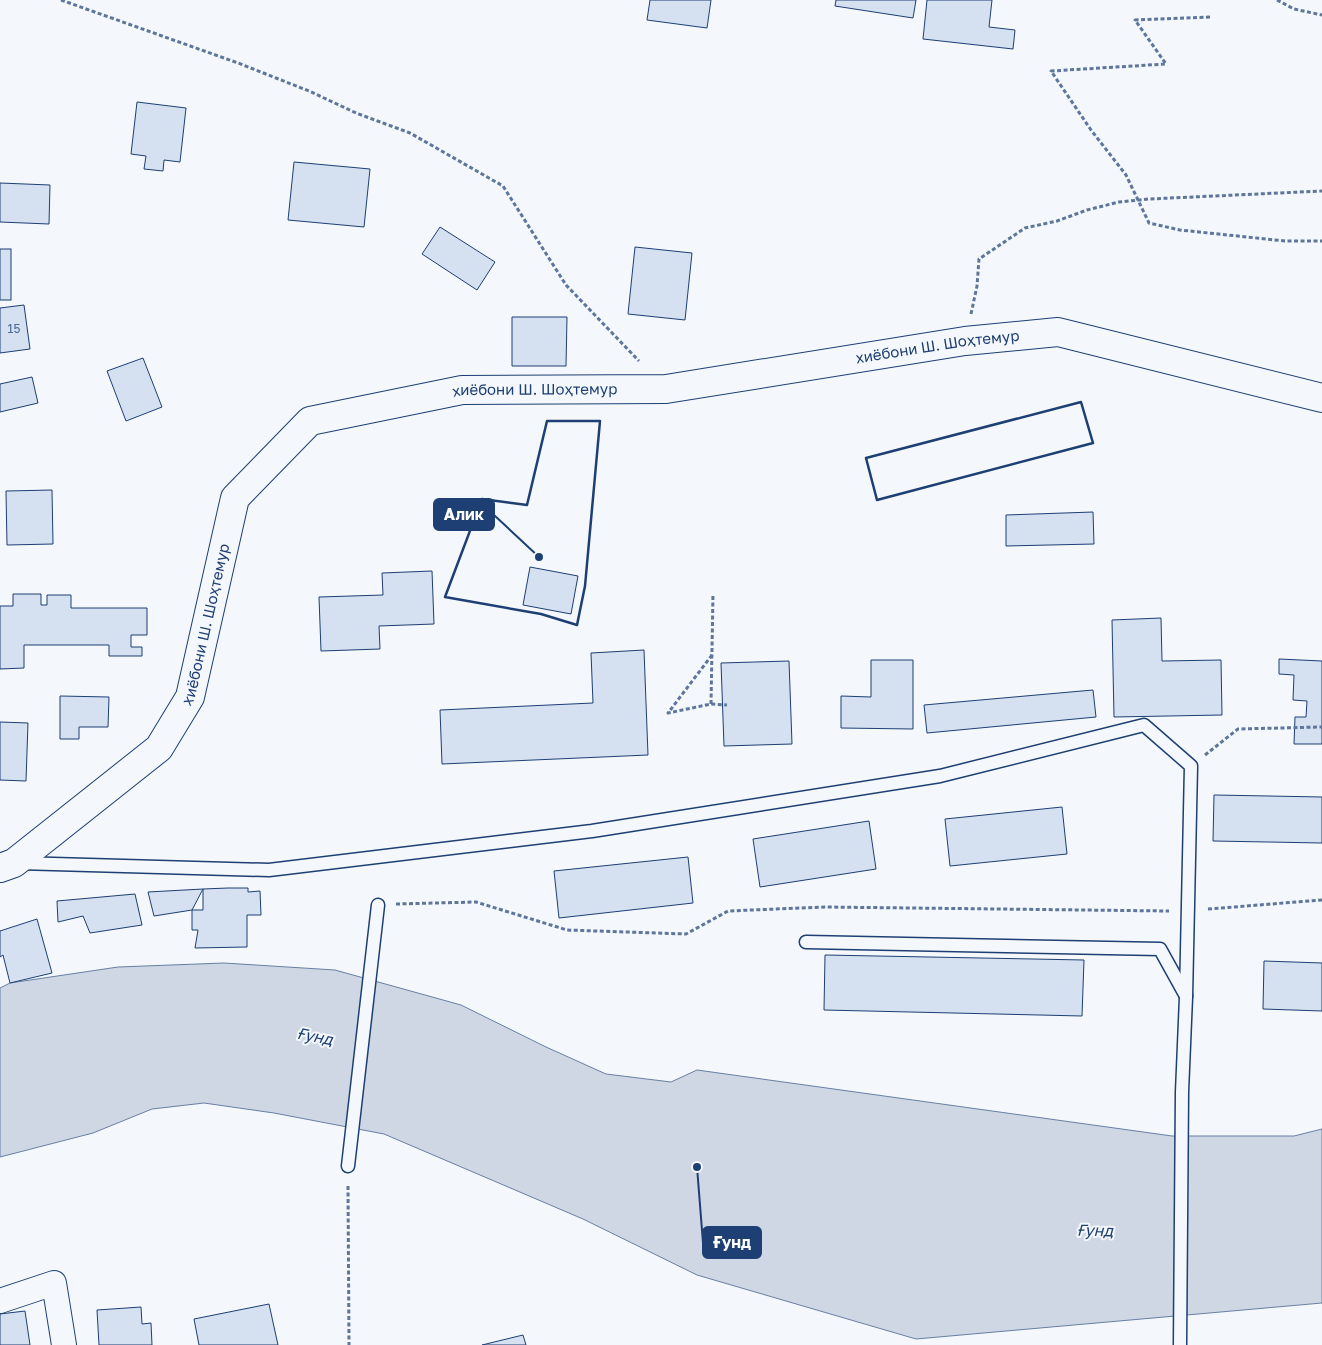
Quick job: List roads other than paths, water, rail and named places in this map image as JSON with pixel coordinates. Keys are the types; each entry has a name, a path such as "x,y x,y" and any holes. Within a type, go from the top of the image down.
{"main road":[{"name":"хиёбони Ш. Шоҳтемур","path":"7,866 160,748 190,697 235,498 310,421 462,390 666,389 965,341 1058,332 1322,398"}],"street":[{"path":"0,1301 54,1283 64,1345"}],"lane":[{"path":"7,866 270,870 592,831 940,776 1144,725 1191,766 1182,1092 1180,1345"},
{"path":"348,1166 378,904"},
{"path":"806,942 1160,949 1186,997"}],"water":[{"path":"224,963 335,970 461,1005 606,1074 671,1082 697,1070 1172,1136 1294,1136 1322,1129 1322,1303 916,1339 697,1275 583,1219 384,1134 274,1113 204,1103 152,1109 93,1133 0,1157 0,988 10,983 118,967"}],"place":[{"name":"Алик","path":"539,557"},
{"name":"Ғунд","path":"697,1167"}]}
